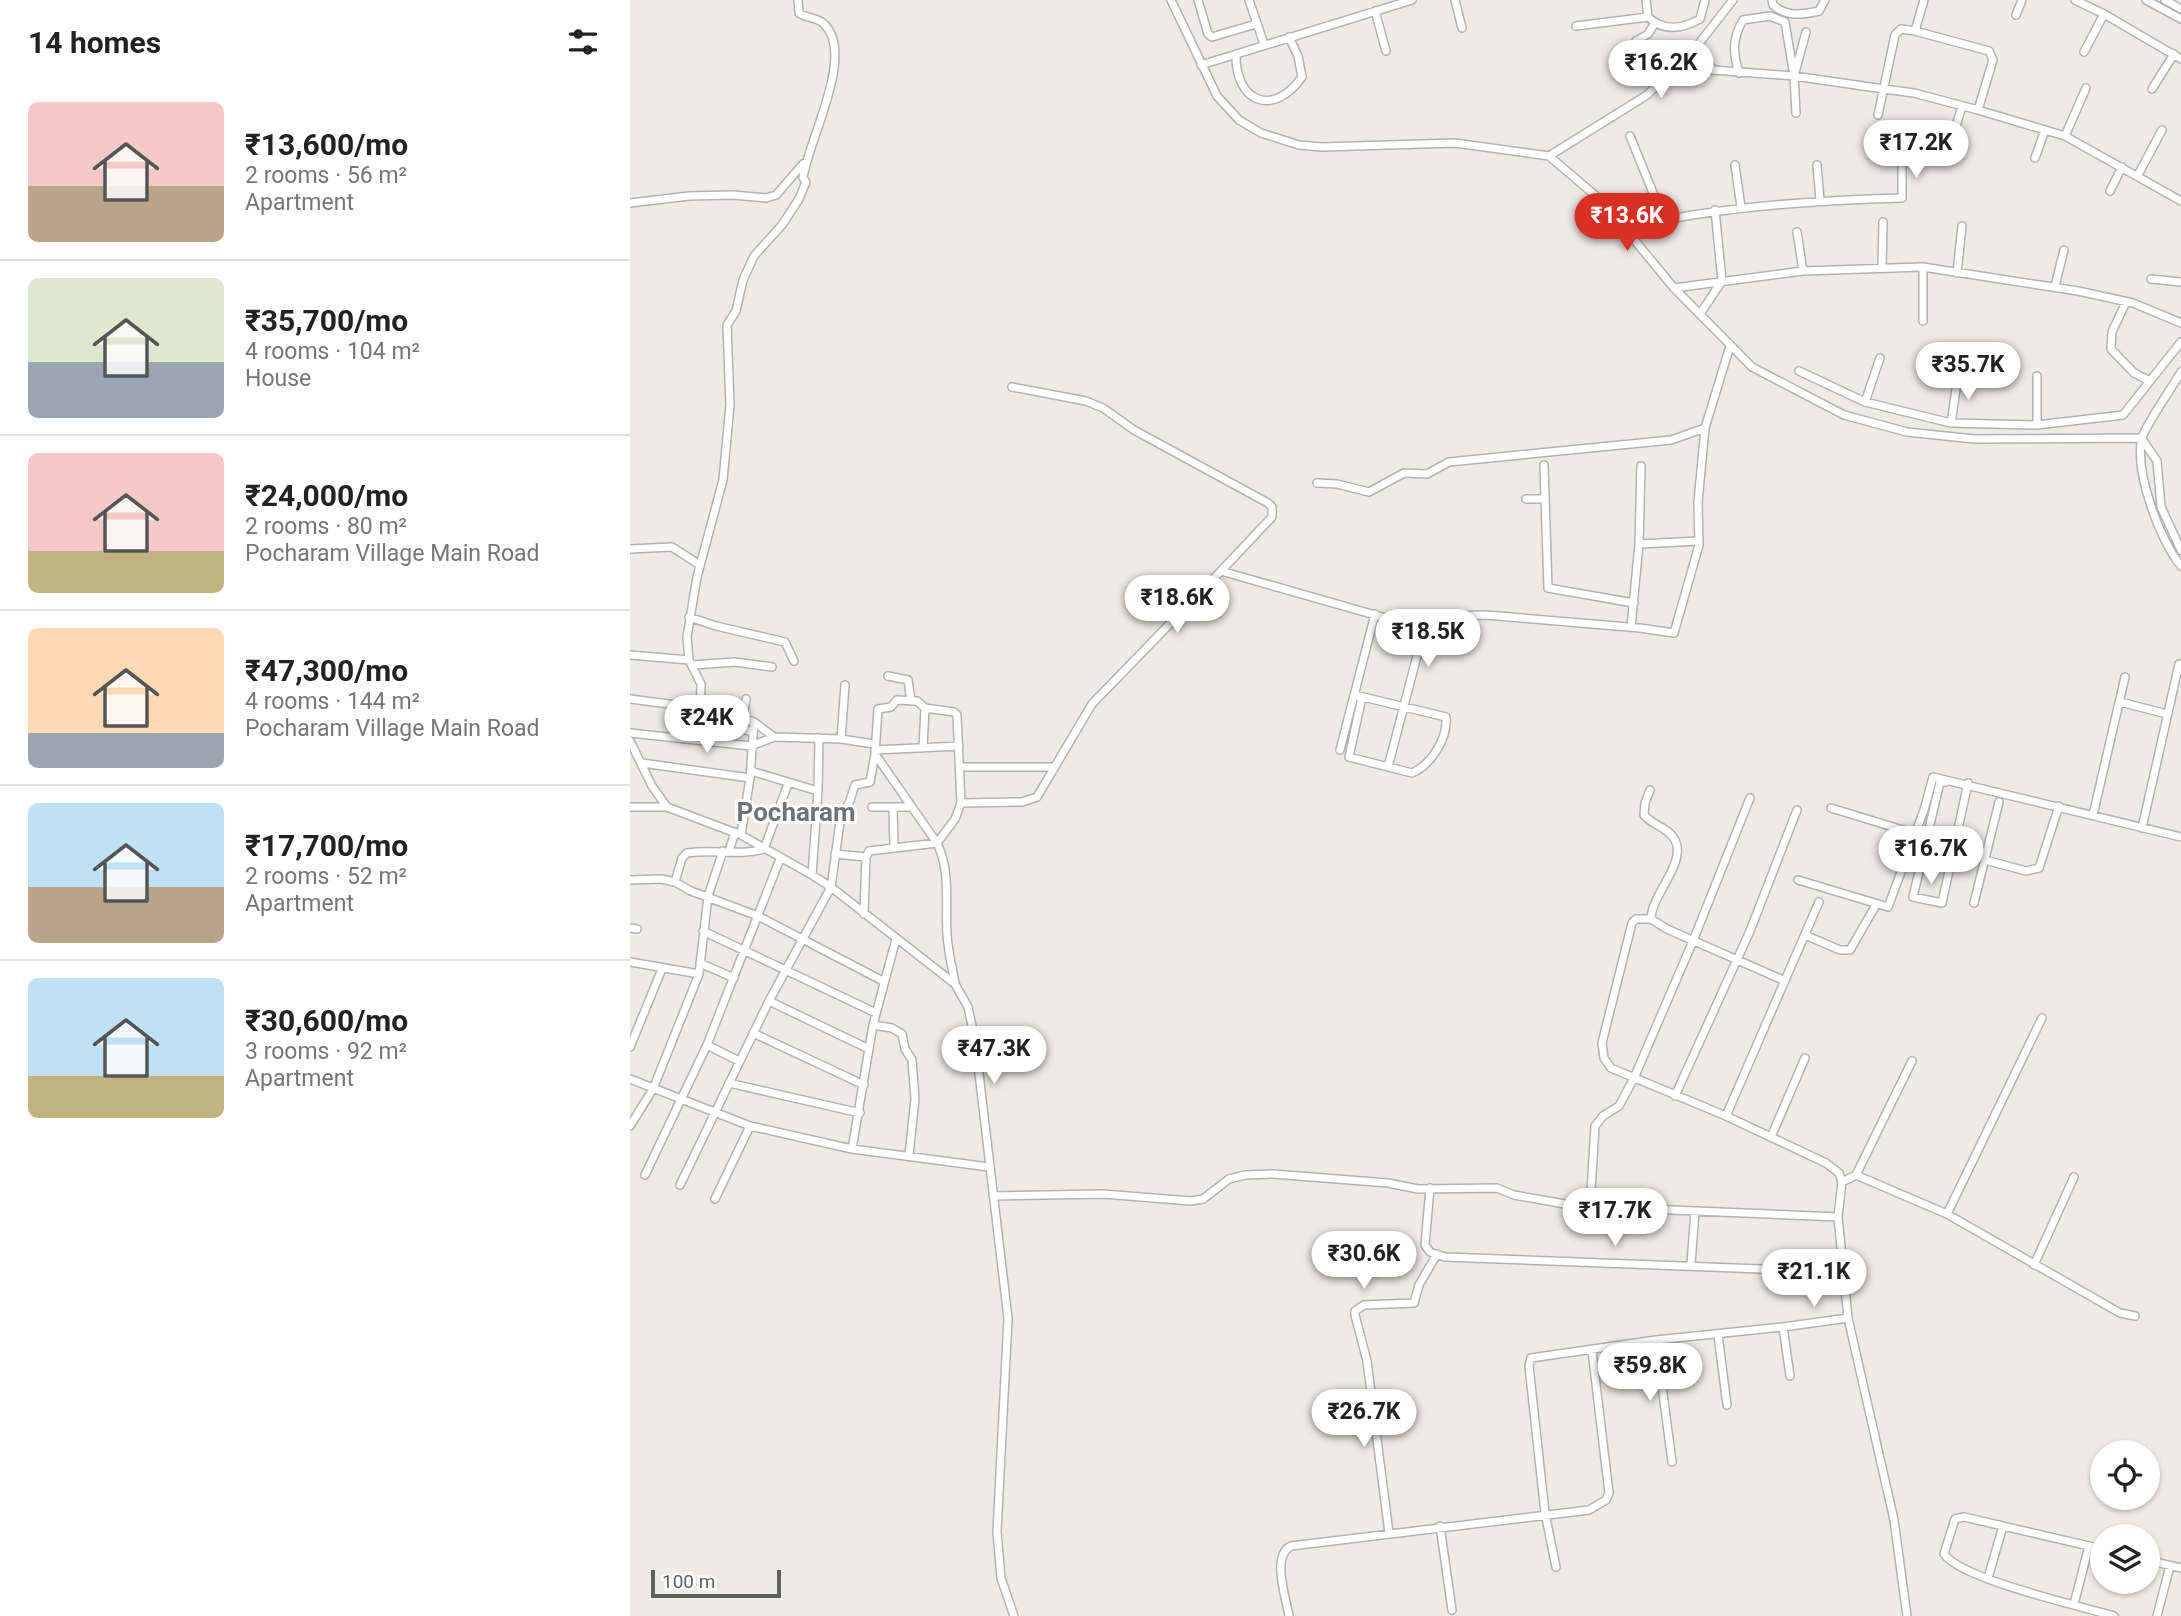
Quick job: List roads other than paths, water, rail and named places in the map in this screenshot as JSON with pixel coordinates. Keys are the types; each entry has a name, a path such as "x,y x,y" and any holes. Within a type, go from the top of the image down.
{"street":[{"path":"700,708 701,684 690,662 689,617 723,480 730,405 727,325 736,311 743,280 754,256 782,225 799,200 806,182 803,178 805,161 827,102 834,56 830,31 820,21 799,13 798,0"},
{"path":"1171,0 1217,96 1239,120 1261,133 1284,141 1322,147 1455,143 1549,156 1603,202 1674,288 1752,367 1844,415 1907,432 1973,439 2142,438"},
{"path":"1198,0 1208,34 1212,37 1256,24"},
{"path":"1249,0 1264,44"},
{"path":"1201,65 1412,0"},
{"path":"1455,0 1462,28"},
{"path":"1646,0 1648,16 1666,28 1688,26 1700,19 1705,0"},
{"path":"1549,156 1647,94 1697,46 1733,0"},
{"path":"1772,0 1773,5 1781,12 1800,15 1819,11 1825,0"},
{"path":"1915,31 1924,0"},
{"path":"2016,15 2022,0"},
{"path":"2075,0 2177,57 2152,89"},
{"path":"2146,0 2181,19"},
{"path":"2165,0 2181,9"},
{"path":"1375,11 1386,51"},
{"path":"2084,52 2104,14"},
{"path":"1576,26 1648,16"},
{"path":"1739,73 1735,59 1735,33 1743,20 1770,16 1785,22 1794,76 1796,113"},
{"path":"1636,41 1648,34 1655,23"},
{"path":"1878,115 1897,31 1915,31 1989,51 1993,60 1978,110"},
{"path":"1794,76 1806,32"},
{"path":"1236,54 1236,73 1244,90 1255,100 1267,102 1285,93 1302,77 1298,56 1289,37"},
{"path":"1697,46 1713,71"},
{"path":"1670,72 1713,71 1794,76 1884,89 1978,110 2064,136 2181,201"},
{"path":"2064,136 2086,88"},
{"path":"1955,130 1962,106"},
{"path":"2035,158 2045,130"},
{"path":"2137,175 2162,130"},
{"path":"1630,136 1664,220 1741,207 1819,200 1902,198 1902,162"},
{"path":"630,203 689,196 733,195 766,198 776,195 805,161"},
{"path":"1735,165 1741,207"},
{"path":"1817,165 1819,200"},
{"path":"2110,191 2122,167"},
{"path":"1700,314 1722,281 1715,210"},
{"path":"1882,268 1883,222"},
{"path":"1956,273 1962,226"},
{"path":"1797,233 1803,271"},
{"path":"2055,286 2064,250"},
{"path":"1674,288 1803,271 1923,267 2055,286 2126,302 2181,322"},
{"path":"1923,267 1923,321"},
{"path":"2151,279 2181,282"},
{"path":"2126,302 2112,332 2111,349 2128,368 2150,381"},
{"path":"1799,371 1865,402 1951,423 2037,425 2123,415 2181,342"},
{"path":"1221,571 1424,629 1441,627 1452,619 1486,615 1674,633 1699,541 1698,502 1705,428 1731,346"},
{"path":"1865,402 1880,358"},
{"path":"2181,372 2142,438 2143,464 2151,512 2169,551 2181,566"},
{"path":"1951,423 1958,376"},
{"path":"2037,376 2037,425"},
{"path":"961,803 1033,800 1043,789 1053,767 1092,704 1272,517 1272,507 1268,503 1134,430 1102,408 1086,401 1012,387"},
{"path":"1317,483 1337,484 1369,492 1404,473 1427,474 1450,463 1671,440 1705,428"},
{"path":"2142,438 2157,461 2161,507 2181,550"},
{"path":"1544,465 1548,588 1634,603"},
{"path":"1631,627 1639,544 1641,466"},
{"path":"1527,499 1545,499"},
{"path":"1639,544 1699,541"},
{"path":"630,549 672,547 700,565"},
{"path":"1358,696 1446,717 1436,754 1415,772 1388,768 1348,755 1358,696 1375,614"},
{"path":"689,617 785,642 794,661"},
{"path":"1388,768 1424,629"},
{"path":"630,654 690,662 735,662 772,667"},
{"path":"2142,828 2179,664"},
{"path":"888,676 908,680 911,701"},
{"path":"2093,815 2125,677"},
{"path":"841,739 845,685"},
{"path":"1339,750 1358,696"},
{"path":"630,699 700,708 742,718 754,722 774,737"},
{"path":"746,699 742,731 753,732"},
{"path":"680,1185 768,1001 831,887 841,815 849,803 855,785 870,782 879,708 891,707 897,700 920,702 925,708 923,748"},
{"path":"2120,702 2167,714"},
{"path":"864,914 866,857 869,851 936,843 955,819 961,803 957,715 950,711 925,708"},
{"path":"630,1126 653,1089 699,974 708,897 726,851 738,834 751,774 754,722"},
{"path":"630,733 751,746 774,737 841,739 875,749 959,746"},
{"path":"812,875 819,738"},
{"path":"630,741 652,786 667,807"},
{"path":"875,749 936,843 946,874 947,939 955,984 968,1007 975,1040 1008,1318 998,1543 1001,1578 1014,1616"},
{"path":"642,763 751,774 818,791"},
{"path":"961,767 1053,767"},
{"path":"1798,880 1876,905 1891,905 1933,777 2181,837"},
{"path":"1940,782 1968,785 1944,901 1942,903 1913,897 1940,782"},
{"path":"764,849 788,784"},
{"path":"1650,790 1644,815 1673,836 1677,850 1651,919"},
{"path":"1590,1207 1595,1126 1603,1116 1619,1106 1634,1078 1751,798"},
{"path":"1974,903 1999,802"},
{"path":"1985,860 2026,871 2039,869 2059,806"},
{"path":"630,807 667,807 738,834 831,887 955,984"},
{"path":"872,807 912,807"},
{"path":"893,807 894,847"},
{"path":"1831,808 1916,834"},
{"path":"1675,1096 1737,959 1797,810"},
{"path":"817,813 841,815"},
{"path":"675,882 684,855 691,852 726,851 748,854 764,849"},
{"path":"835,855 866,857"},
{"path":"645,1175 707,1045 780,859"},
{"path":"630,880 661,879 675,882 758,916 883,981"},
{"path":"1726,1116 1819,902"},
{"path":"1805,934 1840,950 1850,950 1876,905"},
{"path":"1784,981 1693,941 1651,919 1636,919 1632,923 1602,1043 1606,1063 1611,1068 1726,1116 1834,1167 1842,1182 1838,1217 1848,1318 1894,1520 1907,1616"},
{"path":"703,931 876,1013"},
{"path":"852,1149 873,1026 896,939"},
{"path":"630,962 662,970 699,974"},
{"path":"700,963 734,978"},
{"path":"630,1047 662,970"},
{"path":"768,1001 869,1049"},
{"path":"1947,1214 2042,1018"},
{"path":"873,1026 892,1028 902,1034 905,1049 912,1059 914,1115 909,1155"},
{"path":"753,1033 864,1085"},
{"path":"707,1045 739,1060"},
{"path":"1771,1138 1805,1058"},
{"path":"1842,1182 1856,1175 1912,1060"},
{"path":"630,1079 750,1126 852,1149 989,1167"},
{"path":"729,1083 860,1113"},
{"path":"715,1199 750,1126"},
{"path":"993,1196 1103,1194 1191,1201 1203,1199 1229,1179 1259,1174 1430,1188 1497,1188 1545,1202 1590,1207 1838,1217"},
{"path":"1856,1175 1947,1214 2120,1313 2135,1316"},
{"path":"2034,1265 2074,1177"},
{"path":"1430,1188 1424,1245 1430,1252 1437,1254 1842,1272"},
{"path":"1691,1264 1695,1211"},
{"path":"1389,1533 1367,1361 1355,1311 1364,1305 1414,1303 1419,1285 1437,1254"},
{"path":"1556,1567 1545,1513 1529,1361 1533,1356 1592,1351 1656,1340 1848,1318"},
{"path":"1783,1327 1790,1376"},
{"path":"1718,1335 1727,1405"},
{"path":"1656,1340 1672,1462"},
{"path":"1289,1616 1280,1558 1285,1549 1291,1546 1545,1513 1589,1510 1601,1504 1609,1493 1592,1351"},
{"path":"2074,1604 2088,1546 1964,1517 1955,1519 1951,1524 1944,1554 1946,1558 1988,1578 2074,1604 2114,1616"},
{"path":"1440,1526 1452,1610"},
{"path":"1988,1578 2003,1526"},
{"path":"2160,1563 2181,1568"},
{"path":"2157,1616 2170,1566"}],"district":[{"name":"Pocharam","path":"796,812"}]}
